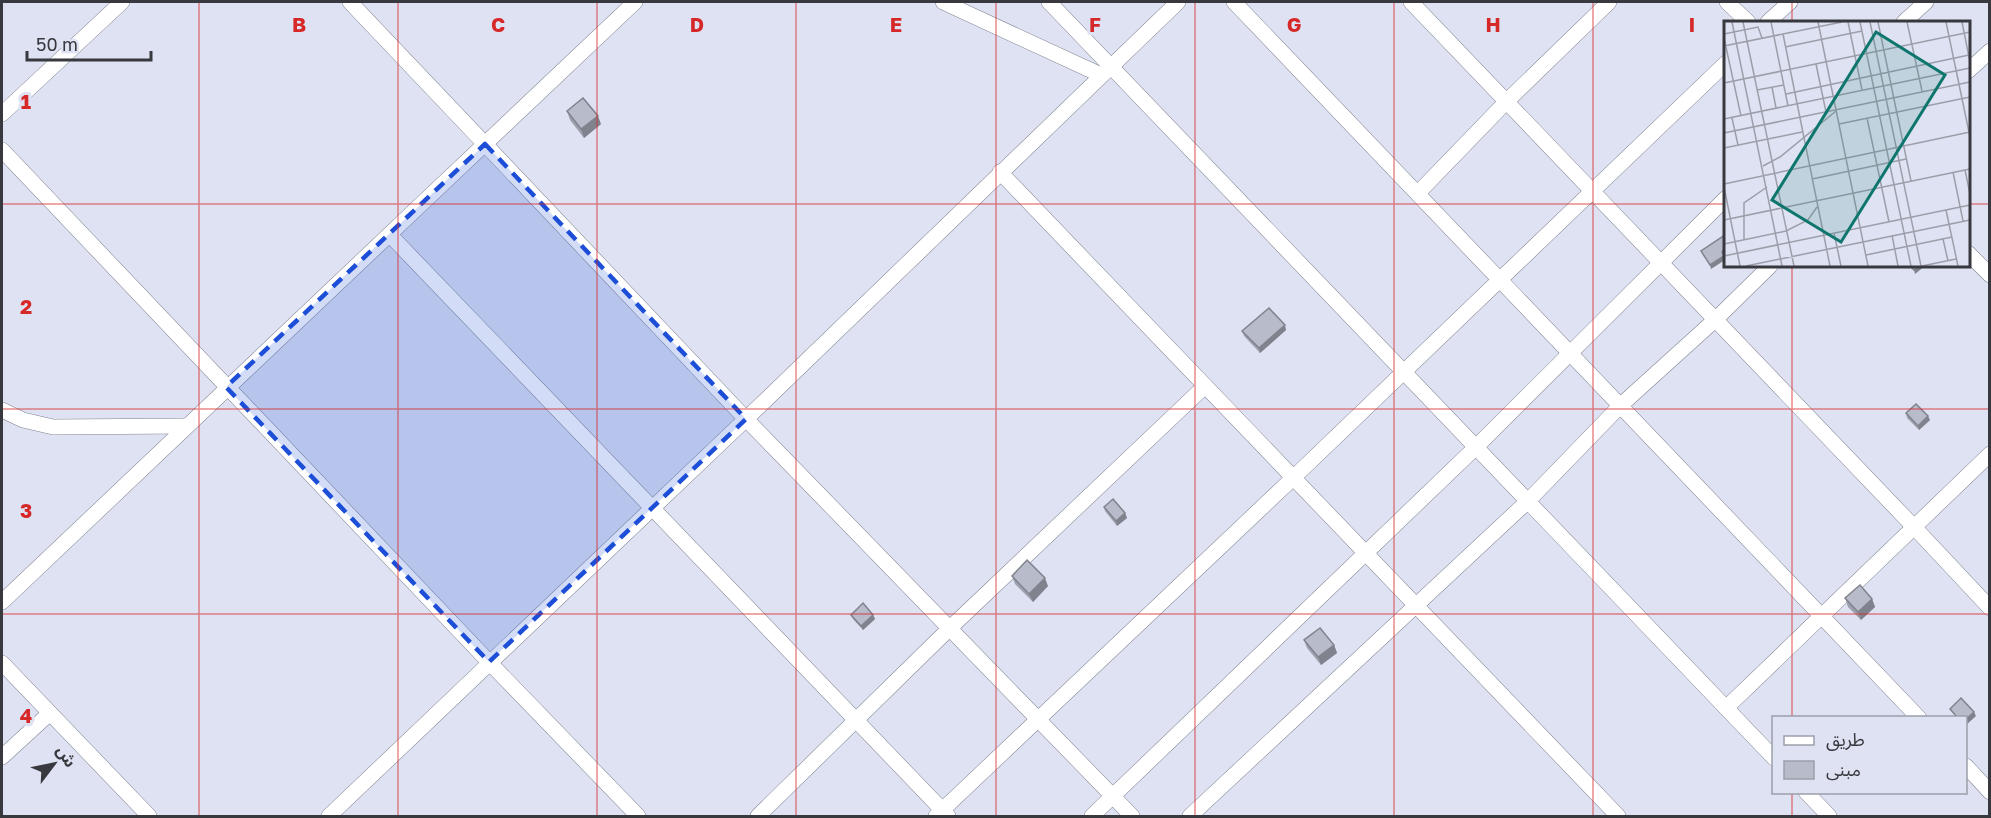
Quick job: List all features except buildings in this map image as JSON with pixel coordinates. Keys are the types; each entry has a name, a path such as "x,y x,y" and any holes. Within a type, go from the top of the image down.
{"street":[{"path":"2,114 122,2"},
{"path":"350,2 746,419 1132,816"},
{"path":"2,603 226,387 635,2"},
{"path":"943,2 1106,70"},
{"path":"1049,2 1106,70 1404,371 1772,757"},
{"path":"329,816 746,419 1178,2"},
{"path":"1234,2 1918,716"},
{"path":"1411,2 1989,608"},
{"path":"1418,193 1609,2"},
{"path":"1727,2 1747,21"},
{"path":"1769,21 1790,2"},
{"path":"1906,21 1926,2"},
{"path":"1970,69 1989,51"},
{"path":"390,235 653,507 942,814 1724,64"},
{"path":"2,150 638,816"},
{"path":"1000,172 1618,816"},
{"path":"1092,816 1476,447 1724,199"},
{"path":"1970,255 1989,275"},
{"path":"1190,816 1528,501 1621,405 1716,320 1769,267"},
{"path":"758,816 950,628 1205,386"},
{"path":"2,410 23,420 54,427 186,426"},
{"path":"1726,708 1989,454"},
{"path":"2,663 149,816"},
{"path":"2,757 50,713"},
{"path":"1967,768 1989,792"},
{"path":"1808,794 1829,816"}],"highlighted area":[{"path":"485,144 746,419 489,662 226,387"}]}
